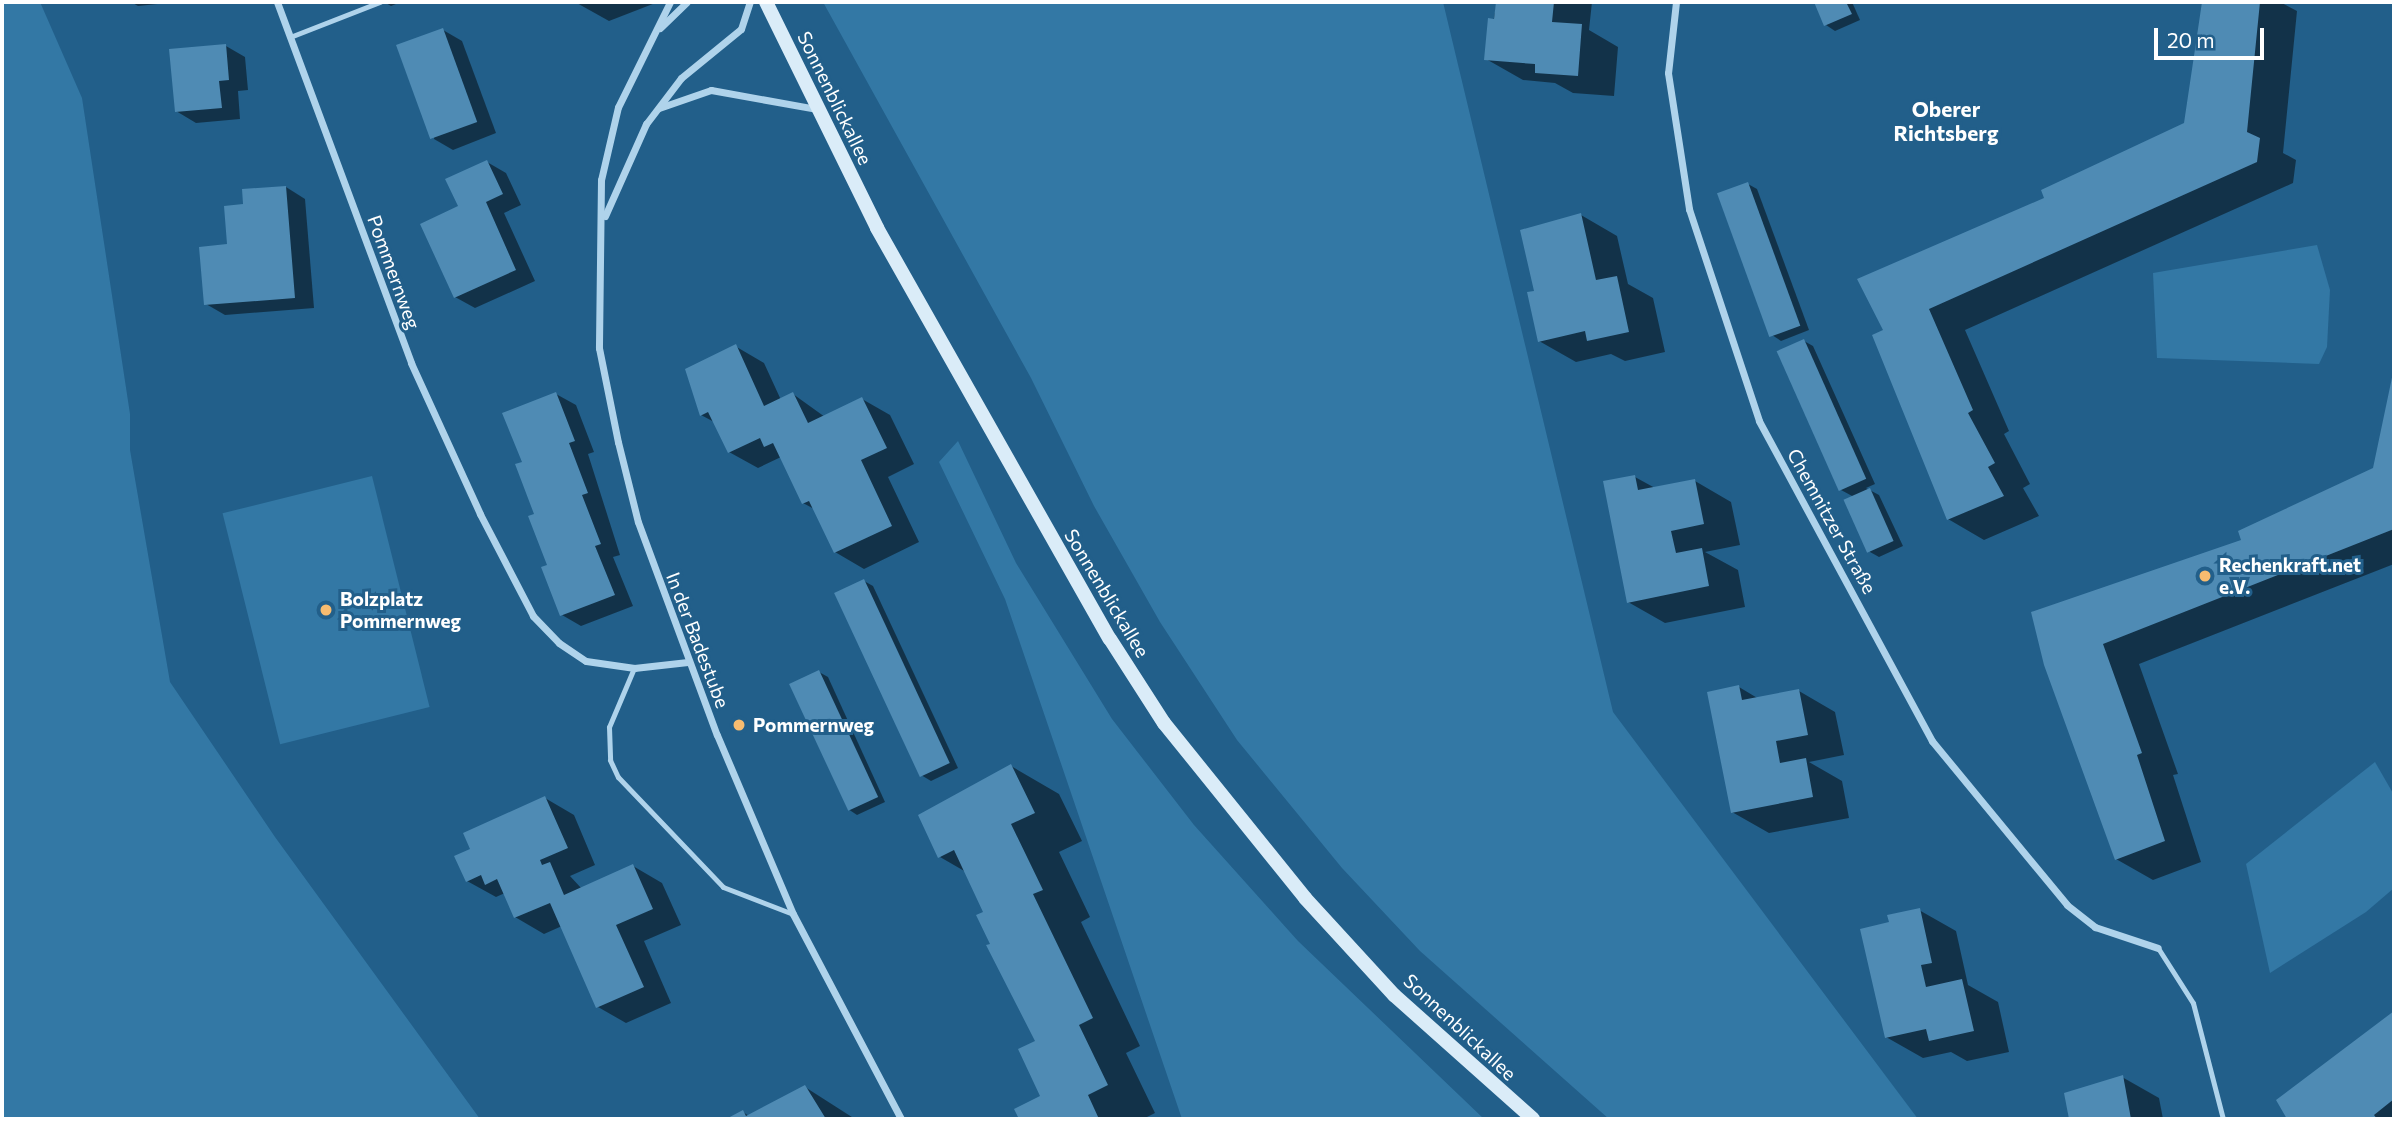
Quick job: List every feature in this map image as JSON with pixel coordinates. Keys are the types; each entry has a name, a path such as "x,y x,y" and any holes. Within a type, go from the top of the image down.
{"main road":[{"name":"Sonnenblickallee","path":"766,2 877,228 1110,639 1164,723 1222,799 1340,937 1394,995 1533,1119"}],"street":[{"name":"Pommernweg","path":"277,2 411,363 480,514 533,616 558,643 586,661 634,668 688,662"},
{"name":"In der Badestube","path":"670,2 612,127 601,180 604,220 597,276 599,348 638,522 688,662 793,914 901,1119"},
{"name":"In der Badestube","path":"657,30 687,2"},
{"name":"In der Badestube","path":"604,220 624,166 659,109 681,78 741,29 750,2"},
{"name":"Chemnitzer Straße","path":"1676,2 1668,73 1689,209 1759,421 1932,741 2067,905 2095,927 2158,948"},
{"path":"659,109 711,90 820,109"}],"lane":[{"path":"290,37 380,2"},
{"path":"634,668 609,727 610,760 618,777 723,887 793,914"},
{"path":"2158,948 2193,1003 2223,1119"}],"shaded area":[{"path":"2,2 40,2 82,98 130,414 130,450 170,682 275,837 480,1119 2,1119"},
{"path":"823,2 1443,2 1613,712 1918,1119 1609,1119 1420,951 1342,868 1237,740 1160,622 1094,506 1031,378"},
{"path":"2317,245 2330,290 2327,347 2319,364 2157,358 2153,273"},
{"path":"958,441 1016,563 1112,719 1194,825 1298,941 1484,1119 1182,1119 1005,599 939,462"},
{"name":"Bolzplatz Pommernweg","path":"372,476 430,707 280,744 223,513"},
{"path":"2375,762 2394,795 2394,888 2366,912 2270,973 2246,864"}],"building":[{"path":"1496,2 1554,2 1552,22 1582,24 1578,76 1535,73 1535,64 1484,60 1488,18 1494,19"},
{"path":"1814,2 1846,2 1852,14 1824,26"},
{"path":"2202,2 2260,2 2247,132 2260,138 2257,162 1929,309 1973,410 1968,413 1995,463 1988,467 2004,496 1947,520 1872,335 1883,330 1857,279 2044,198 2041,190 2184,123"},
{"path":"443,28 477,122 430,139 396,45"},
{"path":"226,44 229,80 219,81 222,108 175,112 169,49"},
{"path":"487,160 503,194 486,202 516,270 454,298 420,224 458,206 445,179"},
{"path":"1748,182 1800,326 1769,337 1717,193"},
{"path":"286,186 295,298 204,305 199,247 227,244 224,206 243,204 242,189"},
{"path":"1581,213 1596,280 1617,276 1629,332 1587,341 1585,331 1538,342 1527,292 1534,291 1520,230"},
{"path":"1804,339 1866,479 1839,491 1777,351"},
{"path":"736,344 764,406 793,392 808,423 862,397 887,448 861,460 892,526 834,553 809,501 802,504 773,443 764,447 760,438 728,453 708,412 700,416 685,369"},
{"name":"Rechenkraft.net e.V.","path":"2394,368 2394,529 2103,644 2142,753 2137,755 2165,841 2115,860 2044,665 2031,612 2241,540 2238,531 2373,468"},
{"path":"556,392 575,441 569,443 588,493 582,495 601,544 595,546 615,595 560,616 541,567 547,565 528,516 534,514 515,464 522,462 502,413"},
{"path":"1635,475 1638,490 1695,479 1704,524 1671,531 1676,553 1702,548 1709,586 1627,603 1603,481"},
{"path":"1870,488 1894,541 1867,553 1844,500"},
{"path":"864,579 950,763 920,777 834,593"},
{"path":"819,670 878,797 848,811 789,684"},
{"path":"1739,685 1742,700 1799,689 1808,735 1776,741 1780,763 1806,758 1813,797 1731,813 1707,692"},
{"path":"1011,764 1035,813 1011,824 1043,890 1033,894 1093,1018 1079,1025 1108,1085 1088,1095 1099,1119 1019,1119 1014,1109 1040,1096 1018,1049 1035,1041 986,945 990,944 976,915 983,912 954,850 938,858 918,815"},
{"path":"545,796 568,848 540,860 542,865 550,862 564,895 633,864 653,909 616,925 644,987 596,1008 550,903 514,918 497,879 485,885 481,875 466,882 454,856 470,849 463,833"},
{"path":"1920,908 1932,963 1921,965 1926,987 1962,979 1974,1031 1929,1041 1926,1029 1885,1038 1860,929 1889,922 1887,915"},
{"path":"2394,1011 2394,1099 2374,1115 2377,1119 2287,1119 2276,1100"},
{"path":"2123,1075 2131,1119 2069,1119 2064,1093"},
{"path":"805,1085 826,1119 726,1119 743,1110 746,1116"}],"place":[{"name":"Rechenkraft.net e.V.","path":"2205,576"},
{"name":"Bolzplatz Pommernweg","path":"326,610"},
{"name":"Pommernweg","path":"739,725"}],"district":[{"name":"Oberer Richtsberg","path":"1946,121"}]}
